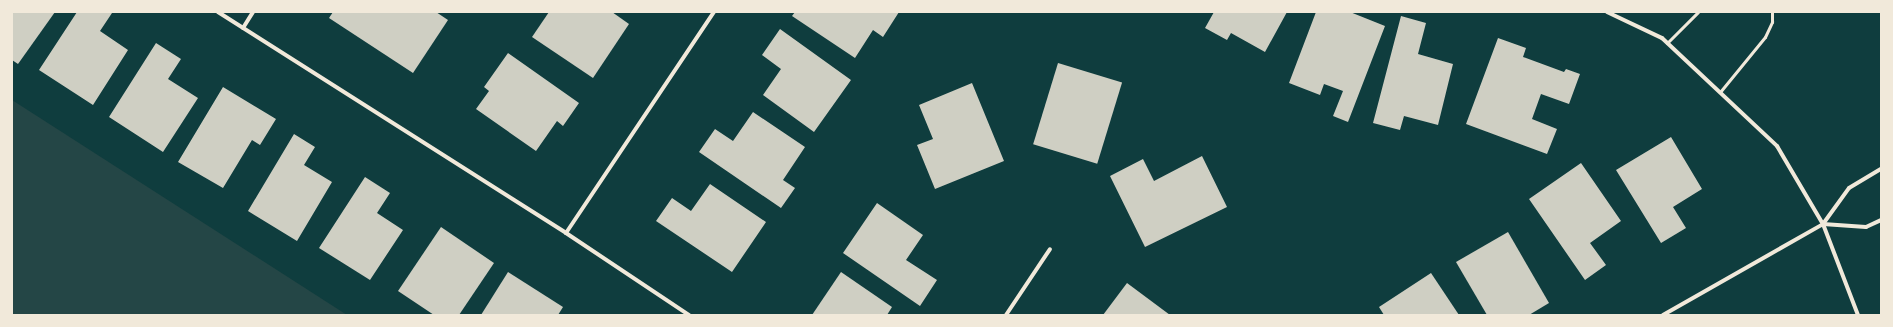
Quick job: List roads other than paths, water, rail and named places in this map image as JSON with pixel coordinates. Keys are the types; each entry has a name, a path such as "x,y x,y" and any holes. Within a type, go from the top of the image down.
{"street":[{"path":"218,12 566,233 689,315"},
{"path":"243,28 254,12"},
{"path":"566,233 714,12"},
{"path":"1607,12 1667,42 1776,146 1823,224 1858,315"},
{"path":"1663,315 1823,224 1849,188 1881,169"},
{"path":"1823,224 1866,227 1881,220"},
{"path":"1006,315 1050,249"}],"lane":[{"path":"1667,42 1698,12"},
{"path":"1720,92 1765,37 1772,22 1772,12"}]}
